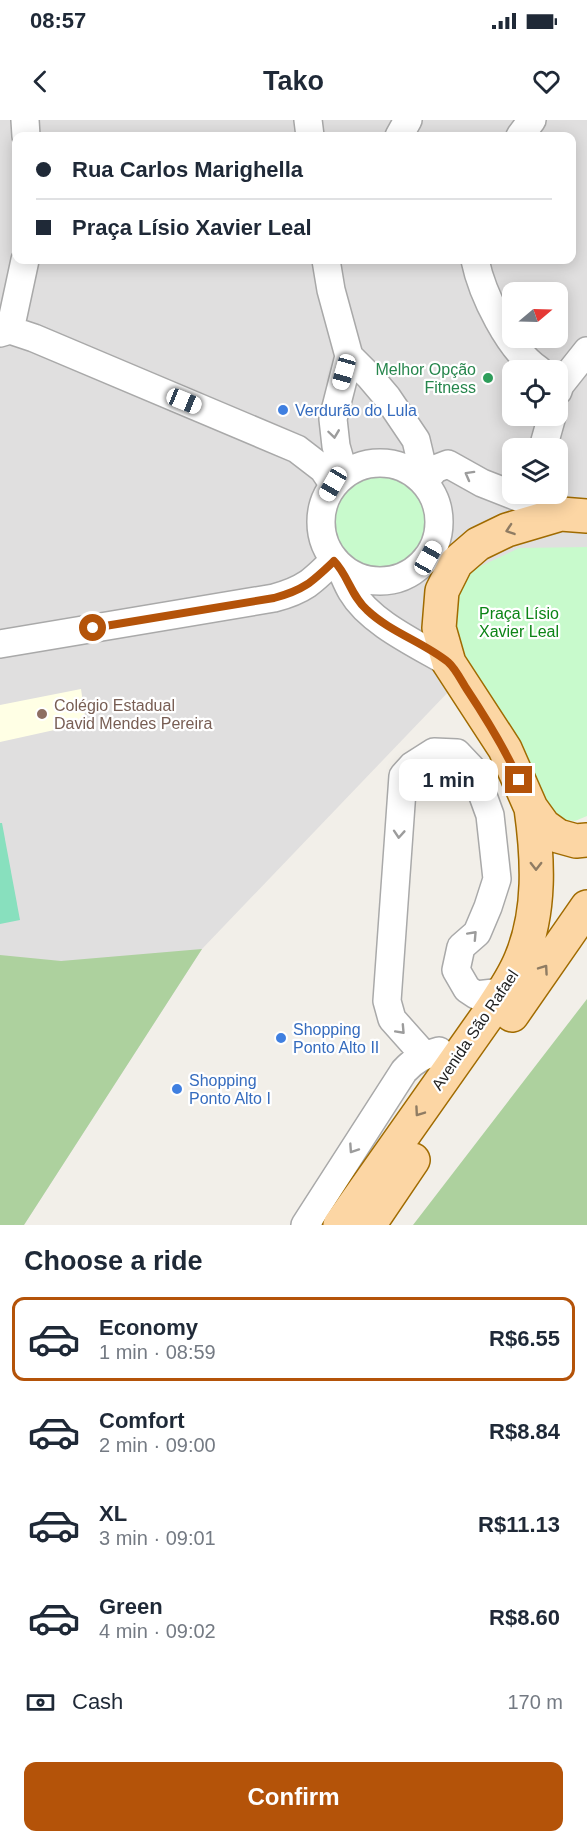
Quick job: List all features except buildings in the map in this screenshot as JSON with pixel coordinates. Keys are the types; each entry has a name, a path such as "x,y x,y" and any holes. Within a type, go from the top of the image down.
{"main road":[{"path":"574,515 497,535 478,544 456,563 442,591 440,628 449,663 505,749 531,808 544,826 558,836 576,841 587,840"},
{"name":"Avenida São Rafael","path":"340,1225 467,1045 503,992 521,960 530,933 535,907 536,845 531,808"},
{"name":"Avenida São Rafael","path":"369,1225 587,908"}],"street":[{"path":"24,264 5,331 287,444 339,479"},
{"path":"327,264 330,290 349,356 387,398 416,440 422,461 420,479"},
{"path":"476,264 491,305 513,343 526,360"},
{"path":"568,369 587,351"},
{"path":"339,479 333,419 349,356"},
{"path":"337,564 354,576 370,581 386,582 402,578 416,570 428,558 436,544 439,511 433,496 420,479 399,466 381,462 361,465 339,479 325,498 321,514 321,531 325,546 352,593 365,609 379,621 449,663"},
{"path":"420,479 448,464 482,483 502,489"},
{"path":"547,504 574,515"},
{"path":"0,644 274,598 297,592 337,564"},
{"path":"424,1055 392,1019 387,1000 403,776 412,766 434,752 457,753 474,771 490,815 497,879 477,933 461,947 456,970 467,989 476,995 503,992"},
{"path":"305,1225 413,1060 424,1055 467,1045"}],"shaded area":[{"path":"0,120 587,120 587,547 202,949 24,1225 0,1225"},
{"name":"Colégio Estadual David Mendes Pereira","path":"81,689 86,723 0,742 0,705"}],"green space":[{"path":"380,474 398,478 414,488 424,504 428,522 424,540 414,556 398,566 380,570 362,566 346,556 336,540 332,522 336,504 346,488 362,478"},
{"name":"Praça Lísio Xavier Leal","path":"587,547 587,816 575,821 549,818 459,654 447,609 464,574 519,548"},
{"path":"0,823 2,823 20,920 0,924"},
{"path":"202,949 24,1225 0,1225 0,955 61,961"},
{"path":"587,999 587,1225 413,1225"}],"place":[{"name":"Melhor Opção Fitness","path":"488,378"},
{"name":"Verdurão do Lula","path":"283,410"},
{"name":"Colégio Estadual David Mendes Pereira","path":"42,714"},
{"name":"Shopping Ponto Alto II","path":"281,1038"},
{"name":"Shopping Ponto Alto I","path":"177,1089"}],"route":[{"path":"93,628 274,598 297,592 314,581 334,561 340,567 352,593 365,609 379,621 449,663 490,723 519,780"}]}
